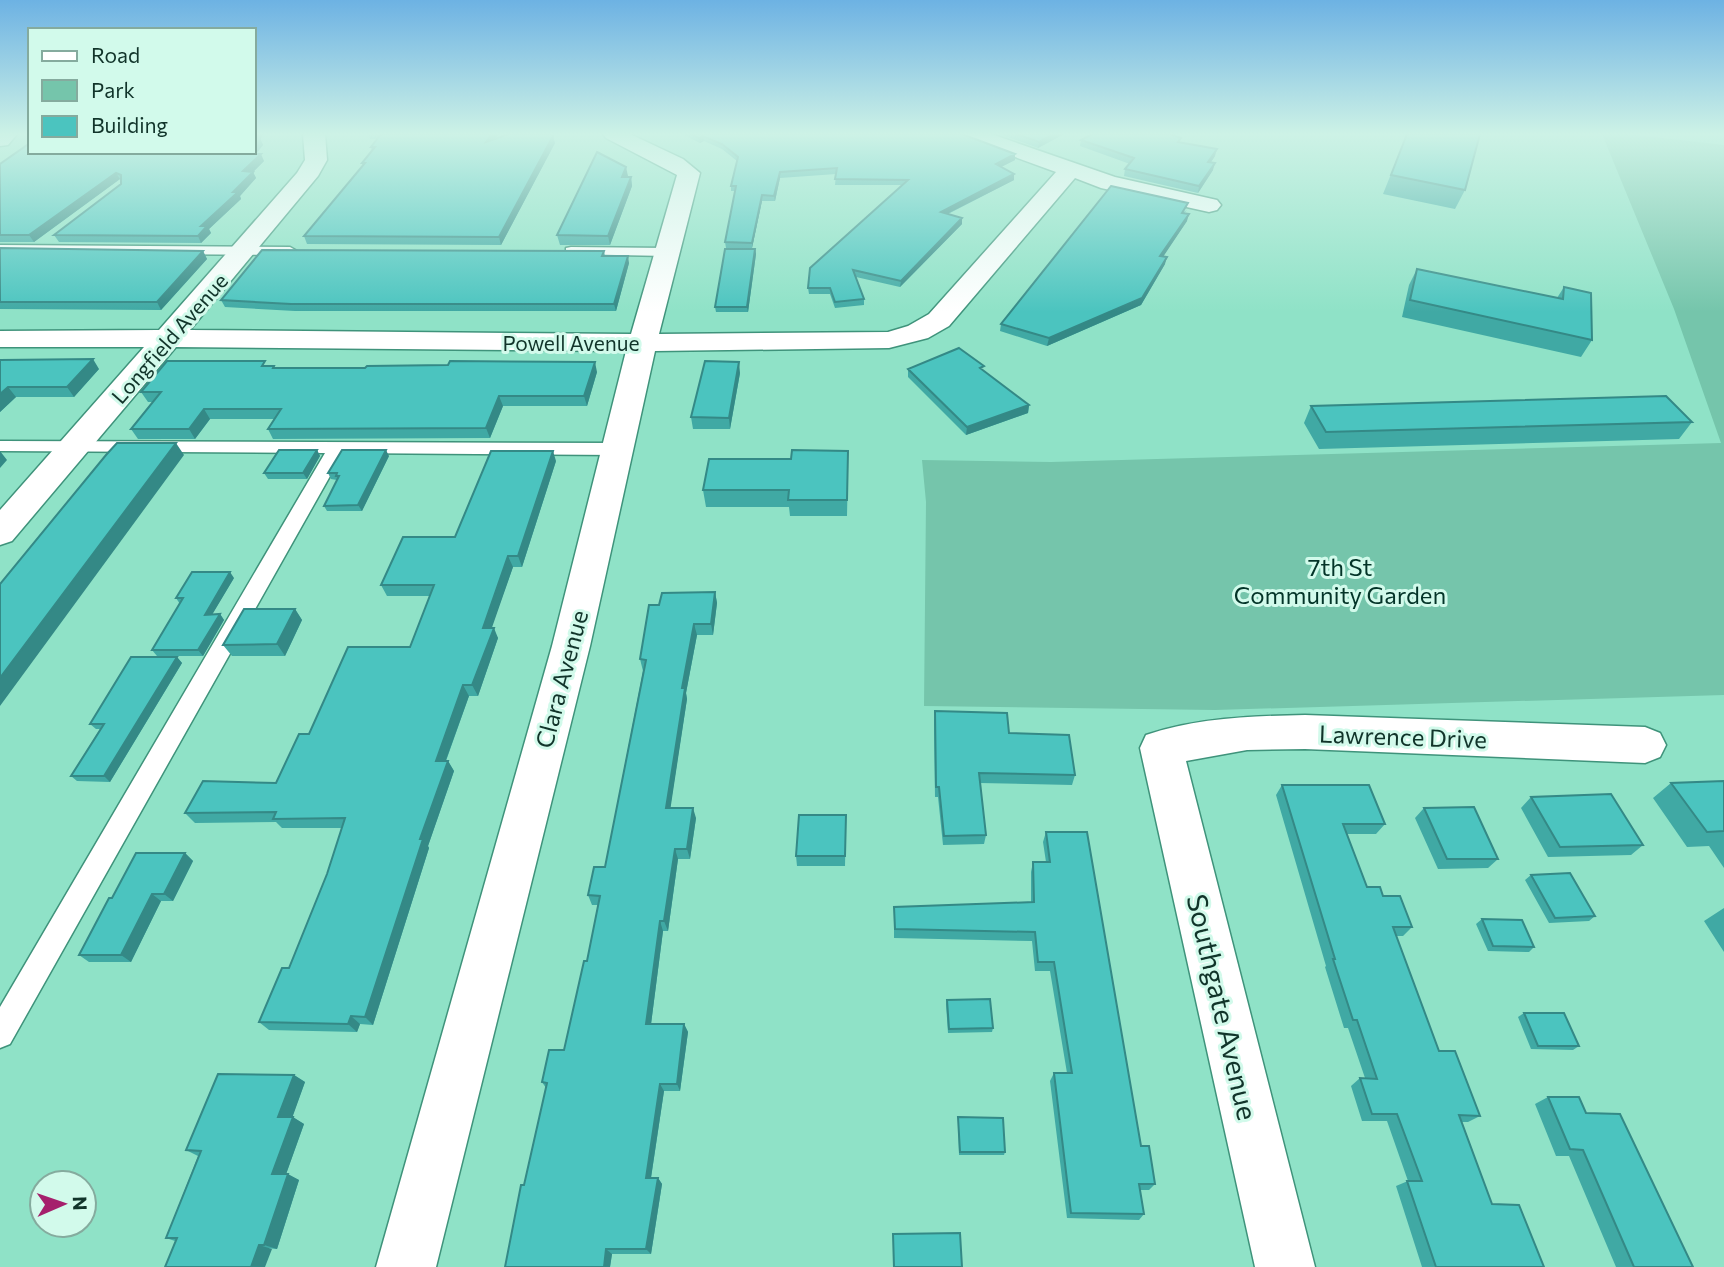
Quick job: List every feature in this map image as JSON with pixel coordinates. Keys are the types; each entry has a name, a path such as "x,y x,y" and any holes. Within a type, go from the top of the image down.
{"street":[{"name":"Longfield Avenue","path":"0,533 292,193"},
{"name":"Clara Avenue","path":"407,1267 572,646 644,343 683,193"},
{"name":"Powell Avenue","path":"0,339 644,343 889,340 918,332 939,320 1050,193"},
{"path":"1155,193 1209,205"},
{"name":"Lawrence Drive","path":"1161,748 1248,733 1305,732 1645,745"},
{"name":"Southgate Avenue","path":"1161,748 1285,1267"}],"lane":[{"path":"38,249 58,233"},
{"path":"0,249 299,251"},
{"path":"558,251 667,252"},
{"path":"0,446 619,449"},
{"path":"0,1034 337,448"}],"green space":[{"name":"7th St Community Garden","path":"1626,193 1724,193 1724,695 1215,710 924,706 926,502 922,460 1051,462 1721,443 1674,309"}],"building":[{"path":"0,193 88,193 29,235 0,235"},
{"path":"109,193 237,193 201,226 207,226 198,236 54,235"},
{"path":"340,193 522,193 499,237 304,236"},
{"path":"577,193 625,193 608,236 557,235"},
{"path":"735,193 775,193 774,196 762,195 752,243 725,242"},
{"path":"893,193 977,193 941,212 962,218 901,281 853,270 864,299 835,302 830,288 808,288 810,268"},
{"path":"1105,193 1143,193 1188,203 1182,213 1189,214 1160,256 1167,257 1142,298 1049,338 1001,324"},
{"path":"0,248 203,251 157,302 0,302"},
{"path":"725,249 755,249 747,307 715,307"},
{"path":"262,250 604,251 602,256 628,256 614,304 291,304 221,300"},
{"path":"1417,269 1563,299 1564,287 1591,293 1592,340 1410,300"},
{"path":"959,348 984,366 980,368 1029,405 967,427 908,369"},
{"path":"93,359 67,387 8,387 0,394 0,360"},
{"path":"167,361 265,361 262,366 274,366 273,368 448,365 450,361 595,362 584,396 499,396 486,428 268,429 281,409 204,409 189,429 131,429 161,392 141,392"},
{"path":"705,361 739,362 729,418 691,417"},
{"path":"1666,396 1692,422 1326,432 1311,406"},
{"path":"117,443 176,443 0,678 0,584"},
{"path":"279,450 317,450 303,473 264,473"},
{"path":"342,450 386,450 358,505 324,506 339,476 336,476 337,473 328,473"},
{"path":"792,450 848,451 847,500 788,500 789,490 703,490 709,459 791,459"},
{"path":"491,451 553,451 518,556 508,556 483,628 494,628 472,685 463,685 436,761 448,761 420,839 423,839 365,1017 351,1016 348,1024 259,1022 282,968 289,968 327,874 345,818 273,819 276,812 185,813 203,781 276,783 299,734 309,734 348,647 410,647 434,585 381,585 403,537 455,537"},
{"path":"192,572 230,572 205,615 220,614 198,650 152,650 183,598 176,598"},
{"path":"715,592 711,624 694,624 682,688 685,688 666,808 693,808 687,849 675,849 664,921 660,921 646,1024 684,1024 677,1084 660,1084 646,1178 658,1178 646,1249 606,1249 604,1267 505,1267 521,1185 524,1185 547,1083 542,1082 549,1050 564,1050 584,961 587,961 600,896 588,895 594,867 605,867 646,660 640,659 649,605 659,605 662,593"},
{"path":"244,609 295,609 277,644 223,645"},
{"path":"131,657 177,657 104,776 71,776 104,724 90,724"},
{"path":"935,711 1007,713 1009,733 1069,735 1075,775 979,773 986,835 944,836 939,787 936,787"},
{"path":"1724,781 1724,831 1707,832 1671,783"},
{"path":"1282,785 1369,785 1385,824 1343,824 1367,887 1380,887 1383,896 1400,896 1412,927 1393,927 1439,1051 1455,1051 1480,1116 1459,1115 1492,1204 1519,1205 1544,1267 1436,1267 1407,1181 1422,1181 1397,1114 1372,1114 1360,1078 1377,1079 1357,1020 1353,1020 1333,959"},
{"path":"1611,794 1643,845 1560,847 1531,797"},
{"path":"1474,807 1498,859 1447,859 1424,808"},
{"path":"799,815 846,815 845,856 796,856"},
{"path":"1046,832 1087,832 1141,1146 1149,1146 1155,1184 1139,1184 1144,1214 1071,1213 1054,1073 1072,1073 1054,962 1038,962 1035,932 895,929 894,907 1034,902 1033,862 1050,862"},
{"path":"136,853 185,853 164,894 152,894 121,955 79,955 109,898 112,898"},
{"path":"1570,873 1595,916 1555,918 1531,875"},
{"path":"1482,919 1522,920 1534,947 1493,946"},
{"path":"990,999 993,1028 949,1029 947,1000"},
{"path":"1524,1013 1564,1013 1579,1046 1538,1046"},
{"path":"218,1074 294,1075 278,1117 293,1117 272,1174 288,1174 264,1245 259,1245 251,1267 165,1267 177,1238 166,1238 201,1151 186,1150"},
{"path":"1548,1097 1579,1097 1586,1113 1620,1114 1693,1267 1634,1267 1583,1150 1570,1149"},
{"path":"958,1117 1003,1118 1005,1152 960,1152"},
{"path":"960,1233 962,1267 894,1267 893,1234"}]}
